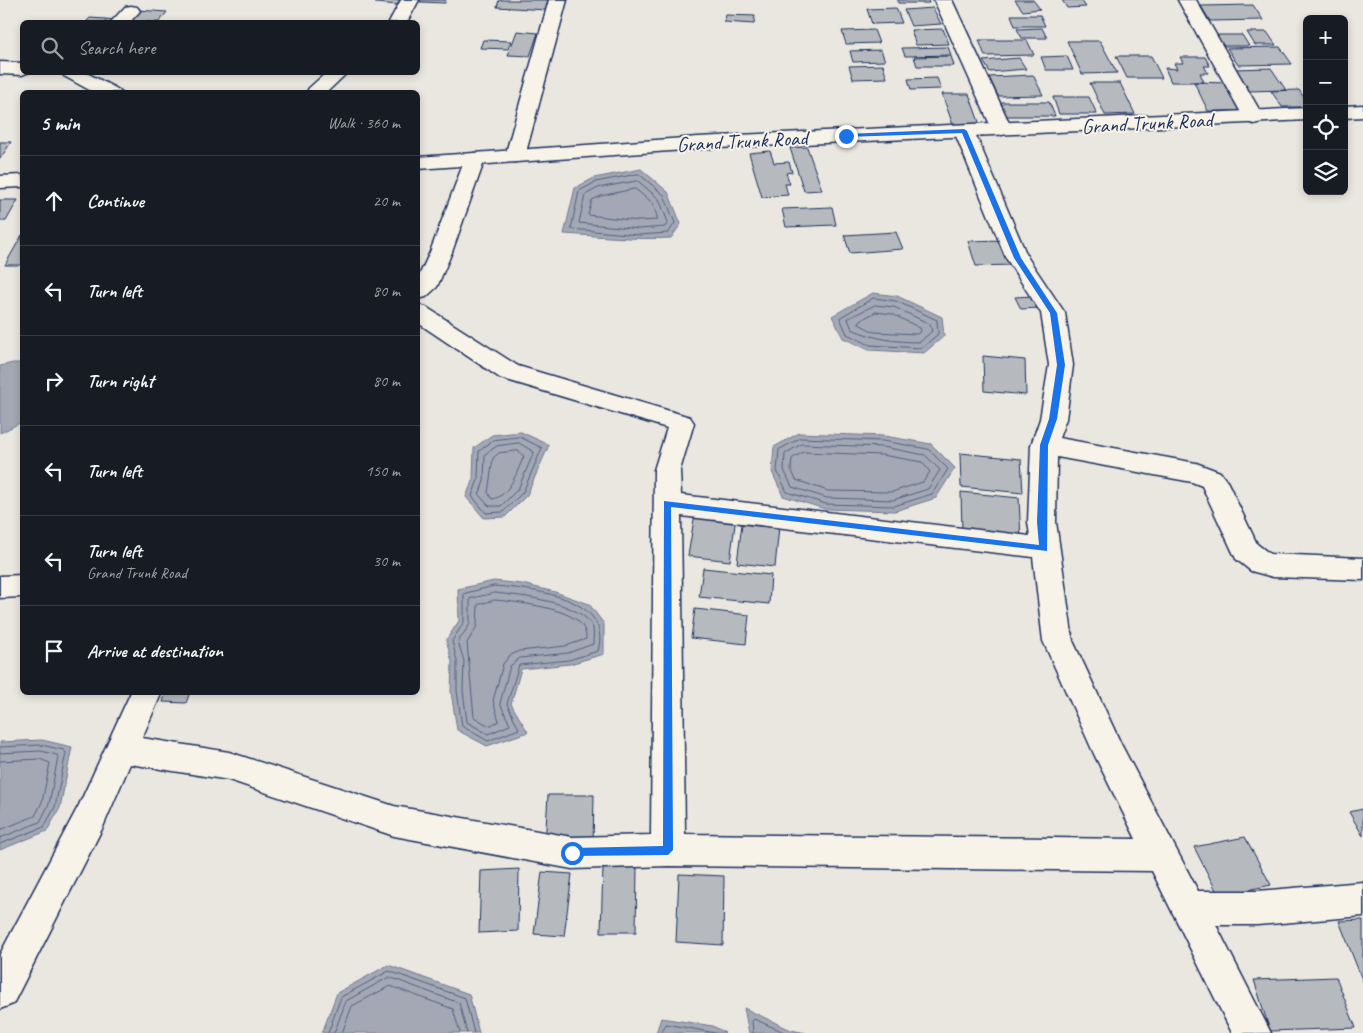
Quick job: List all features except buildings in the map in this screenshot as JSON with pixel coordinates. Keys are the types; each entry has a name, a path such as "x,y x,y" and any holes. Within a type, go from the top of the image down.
{"street":[{"path":"399,20 410,0"},
{"path":"515,156 558,0"},
{"path":"943,0 1002,129"},
{"path":"1187,0 1254,118"},
{"path":"0,68 20,69"},
{"path":"75,75 105,90"},
{"path":"318,90 336,75"},
{"path":"1348,112 1363,111"},
{"name":"Grand Trunk Road","path":"420,163 698,143 1303,114"},
{"path":"964,131 1017,258 1053,313 1061,365 1053,419 1044,445 1042,522 1058,641 1110,754 1252,1033"},
{"path":"420,290 425,286 441,252 475,159"},
{"path":"0,182 20,181"},
{"path":"420,313 508,372 681,423 667,470 668,850"},
{"path":"1044,445 1196,473 1211,479 1215,483 1246,551 1262,563 1273,566 1363,569"},
{"path":"667,504 1044,548"},
{"path":"0,587 20,586"},
{"path":"0,992 91,816 146,695"},
{"path":"122,749 230,766 403,822 572,853 668,850 1162,855"},
{"path":"1188,908 1257,908 1363,899"}],"water":[{"path":"641,169 668,192 681,224 671,238 564,234 575,188 594,178"},
{"path":"873,293 897,296 942,317 944,336 924,353 869,350 843,338 832,316"},
{"path":"20,363 20,423 0,433 0,366"},
{"path":"521,432 549,445 527,495 505,517 484,518 466,497 473,479 474,448 492,435"},
{"path":"799,433 884,436 931,444 955,468 936,498 895,511 825,509 783,496 772,472 774,447"},
{"path":"494,581 522,584 555,592 589,604 604,624 604,654 570,664 521,669 511,704 528,732 487,746 457,730 451,692 452,662 446,640 459,621 458,589"},
{"path":"42,740 72,747 60,808 47,831 0,850 0,742"},
{"path":"388,965 469,994 479,1033 322,1033 337,993"},
{"path":"744,1008 791,1030 806,1033 749,1033"},
{"path":"661,1018 713,1026 725,1033 656,1033"}],"route":[{"path":"572,853 668,850 667,504 1044,548 1042,522 1044,445 1053,419 1061,365 1053,313 1017,258 964,131 846,136"}]}
